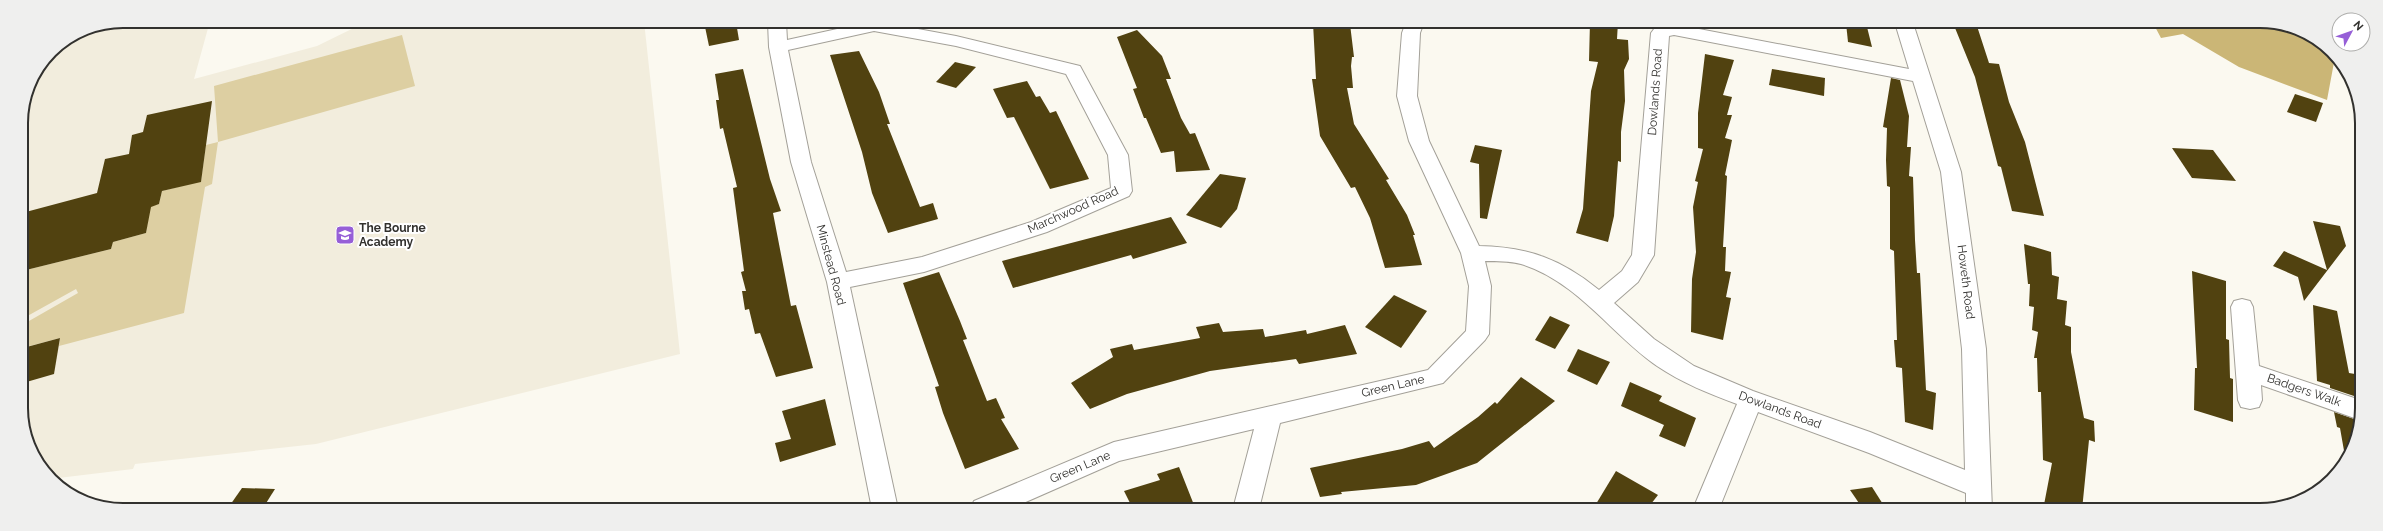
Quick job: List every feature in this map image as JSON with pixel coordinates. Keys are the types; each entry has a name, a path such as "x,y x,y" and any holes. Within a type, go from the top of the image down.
{"street":[{"name":"Minstead Road","path":"777,28 778,48 801,162 838,282 885,503"},
{"name":"Marchwood Road","path":"778,48 865,28"},
{"name":"Marchwood Road","path":"838,282 924,264 1040,227 1122,191 1118,155 1073,70 956,41 885,28"},
{"name":"Green Lane","path":"997,503 1114,452 1270,414 1435,377 1477,334 1480,286 1472,253 1419,142 1407,96 1411,33 1413,28"},
{"name":"Howeth Road","path":"1894,28 1919,68"},
{"name":"Howeth Road","path":"1906,28 1952,172 1974,349 1979,498"},
{"name":"Dowlands Road","path":"1599,302 1628,281 1635,272 1643,255 1660,33 1673,29 1919,68"},
{"name":"Dowlands Road","path":"1472,253 1513,255 1527,258 1561,275 1599,302 1660,355 1685,371 1751,400 1846,433 1979,498"},
{"path":"2242,307 2250,400"},
{"name":"Badgers Walk","path":"2247,371 2355,408"},
{"path":"1708,503 1751,400"},
{"path":"1248,503 1270,414"}],"shaded area":[{"name":"The Bourne Academy","path":"117,28 208,28 194,79 317,46 354,28 645,28 680,354 316,444 135,464 133,469 59,478 41,456 31,433 28,414 28,117 31,98 35,87 44,70 60,52 75,41 87,35 104,30"},
{"path":"2156,28 2260,28 2279,30 2302,38 2318,48 2334,63 2327,100 2239,67 2183,34 2161,38"},
{"path":"402,35 415,86 218,142 214,86"},
{"path":"218,142 212,184 205,187 184,313 59,346 60,338 28,346 28,322 78,293 76,289 28,316 28,270 111,249 113,242 146,233 149,213 147,207 159,204 162,191 201,181 206,145"}],"building":[{"path":"705,28 737,28 739,40 709,46"},
{"path":"1313,28 1350,28 1354,57 1352,57 1351,66 1353,88 1347,88 1354,124 1389,179 1386,180 1407,215 1415,235 1413,235 1422,265 1385,268 1370,218 1355,187 1351,188 1320,136 1312,79 1316,79"},
{"path":"1590,28 1618,28 1617,39 1628,40 1629,59 1624,70 1625,101 1621,132 1621,162 1618,161 1614,216 1608,242 1576,233 1583,209 1591,91 1598,62 1589,61"},
{"path":"1847,28 1867,28 1872,47 1848,42"},
{"path":"1955,28 1978,28 1989,63 1999,64 2009,102 2025,142 2044,216 2012,211 2001,167 1998,166 1975,77"},
{"path":"1137,30 1162,56 1171,79 1166,79 1181,118 1190,134 1195,133 1210,170 1176,172 1174,151 1161,153 1146,118 1144,118 1133,89 1137,88 1117,37"},
{"path":"859,51 879,92 890,124 887,124 920,207 933,203 938,219 888,233 872,193 862,152 830,55"},
{"path":"1705,54 1734,60 1723,95 1732,97 1727,115 1732,115 1725,138 1732,140 1725,175 1727,176 1723,247 1726,247 1725,271 1731,272 1726,297 1731,298 1723,340 1691,332 1692,279 1696,252 1693,207 1698,182 1695,181 1703,149 1698,148 1698,113"},
{"path":"955,62 976,67 956,88 936,82"},
{"path":"743,69 770,179 781,211 773,213 791,306 796,305 813,368 776,377 760,333 755,334 749,309 745,310 742,291 746,291 741,272 744,271 733,188 737,187 723,128 720,129 716,100 719,100 715,74"},
{"path":"1772,69 1825,78 1824,96 1769,85"},
{"path":"1891,78 1900,80 1909,116 1907,147 1911,147 1909,176 1913,177 1917,273 1920,273 1926,390 1936,393 1933,430 1905,422 1902,368 1896,367 1894,340 1897,340 1894,251 1890,249 1890,187 1887,186 1886,160 1887,128 1883,127"},
{"path":"1027,81 1036,97 1040,96 1050,113 1056,111 1089,179 1050,189 1014,117 1007,118 993,89"},
{"path":"2295,94 2323,103 2316,122 2287,112"},
{"path":"212,101 201,182 162,191 159,204 151,207 146,233 113,242 111,249 28,270 28,211 97,193 105,159 129,154 132,135 143,132 147,115"},
{"path":"1475,145 1502,150 1487,219 1480,218 1479,164 1470,162"},
{"path":"2172,148 2213,150 2236,181 2192,178"},
{"path":"1220,174 1246,178 1237,209 1221,228 1186,215"},
{"path":"1171,217 1187,243 1133,259 1131,255 1013,288 1002,261"},
{"path":"2313,221 2340,226 2346,246 2304,301 2298,277 2273,266 2284,251 2327,270"},
{"path":"2024,244 2051,252 2052,275 2059,277 2057,299 2067,301 2065,325 2071,327 2071,352 2084,418 2094,421 2095,442 2089,440 2083,503 2044,503 2052,463 2043,460 2041,392 2038,392 2037,358 2034,358 2038,332 2032,330 2034,307 2029,306 2030,284 2028,284"},
{"path":"2192,271 2226,281 2226,339 2229,340 2230,378 2233,379 2233,422 2194,410 2195,368 2197,368"},
{"path":"939,272 967,339 963,340 987,401 996,398 1005,418 1001,419 1019,449 965,469 943,413 935,387 939,386 903,283"},
{"path":"1394,295 1427,311 1401,348 1365,327"},
{"path":"2313,305 2337,311 2349,373 2355,374 2355,396 2330,388 2330,385 2317,381"},
{"path":"1550,316 1570,325 1555,349 1535,340"},
{"path":"1219,323 1223,332 1263,329 1265,337 1306,330 1307,334 1345,325 1357,354 1299,364 1296,359 1210,371 1127,394 1090,409 1071,383 1113,357 1110,349 1132,344 1134,350 1200,338 1196,327"},
{"path":"60,338 54,374 28,382 28,347"},
{"path":"1578,349 1610,362 1597,385 1567,371"},
{"path":"1521,377 1555,401 1477,463 1416,485 1341,492 1342,494 1320,497 1310,468 1402,449 1429,441 1434,448 1478,417 1495,402 1497,404"},
{"path":"1630,382 1662,396 1659,401 1696,418 1685,447 1659,436 1664,425 1621,406"},
{"path":"825,399 836,445 780,462 775,443 791,439 782,411"},
{"path":"2334,412 2354,419 2352,433 2344,452 2340,428 2337,427"},
{"path":"1179,467 1193,503 1130,503 1124,491 1160,480 1157,474"},
{"path":"1616,471 1658,495 1652,503 1597,503"},
{"path":"1872,487 1882,503 1859,503 1850,490"},
{"path":"242,488 275,489 266,503 232,503"}],"place":[{"name":"The Bourne Academy","path":"345,235"}]}
